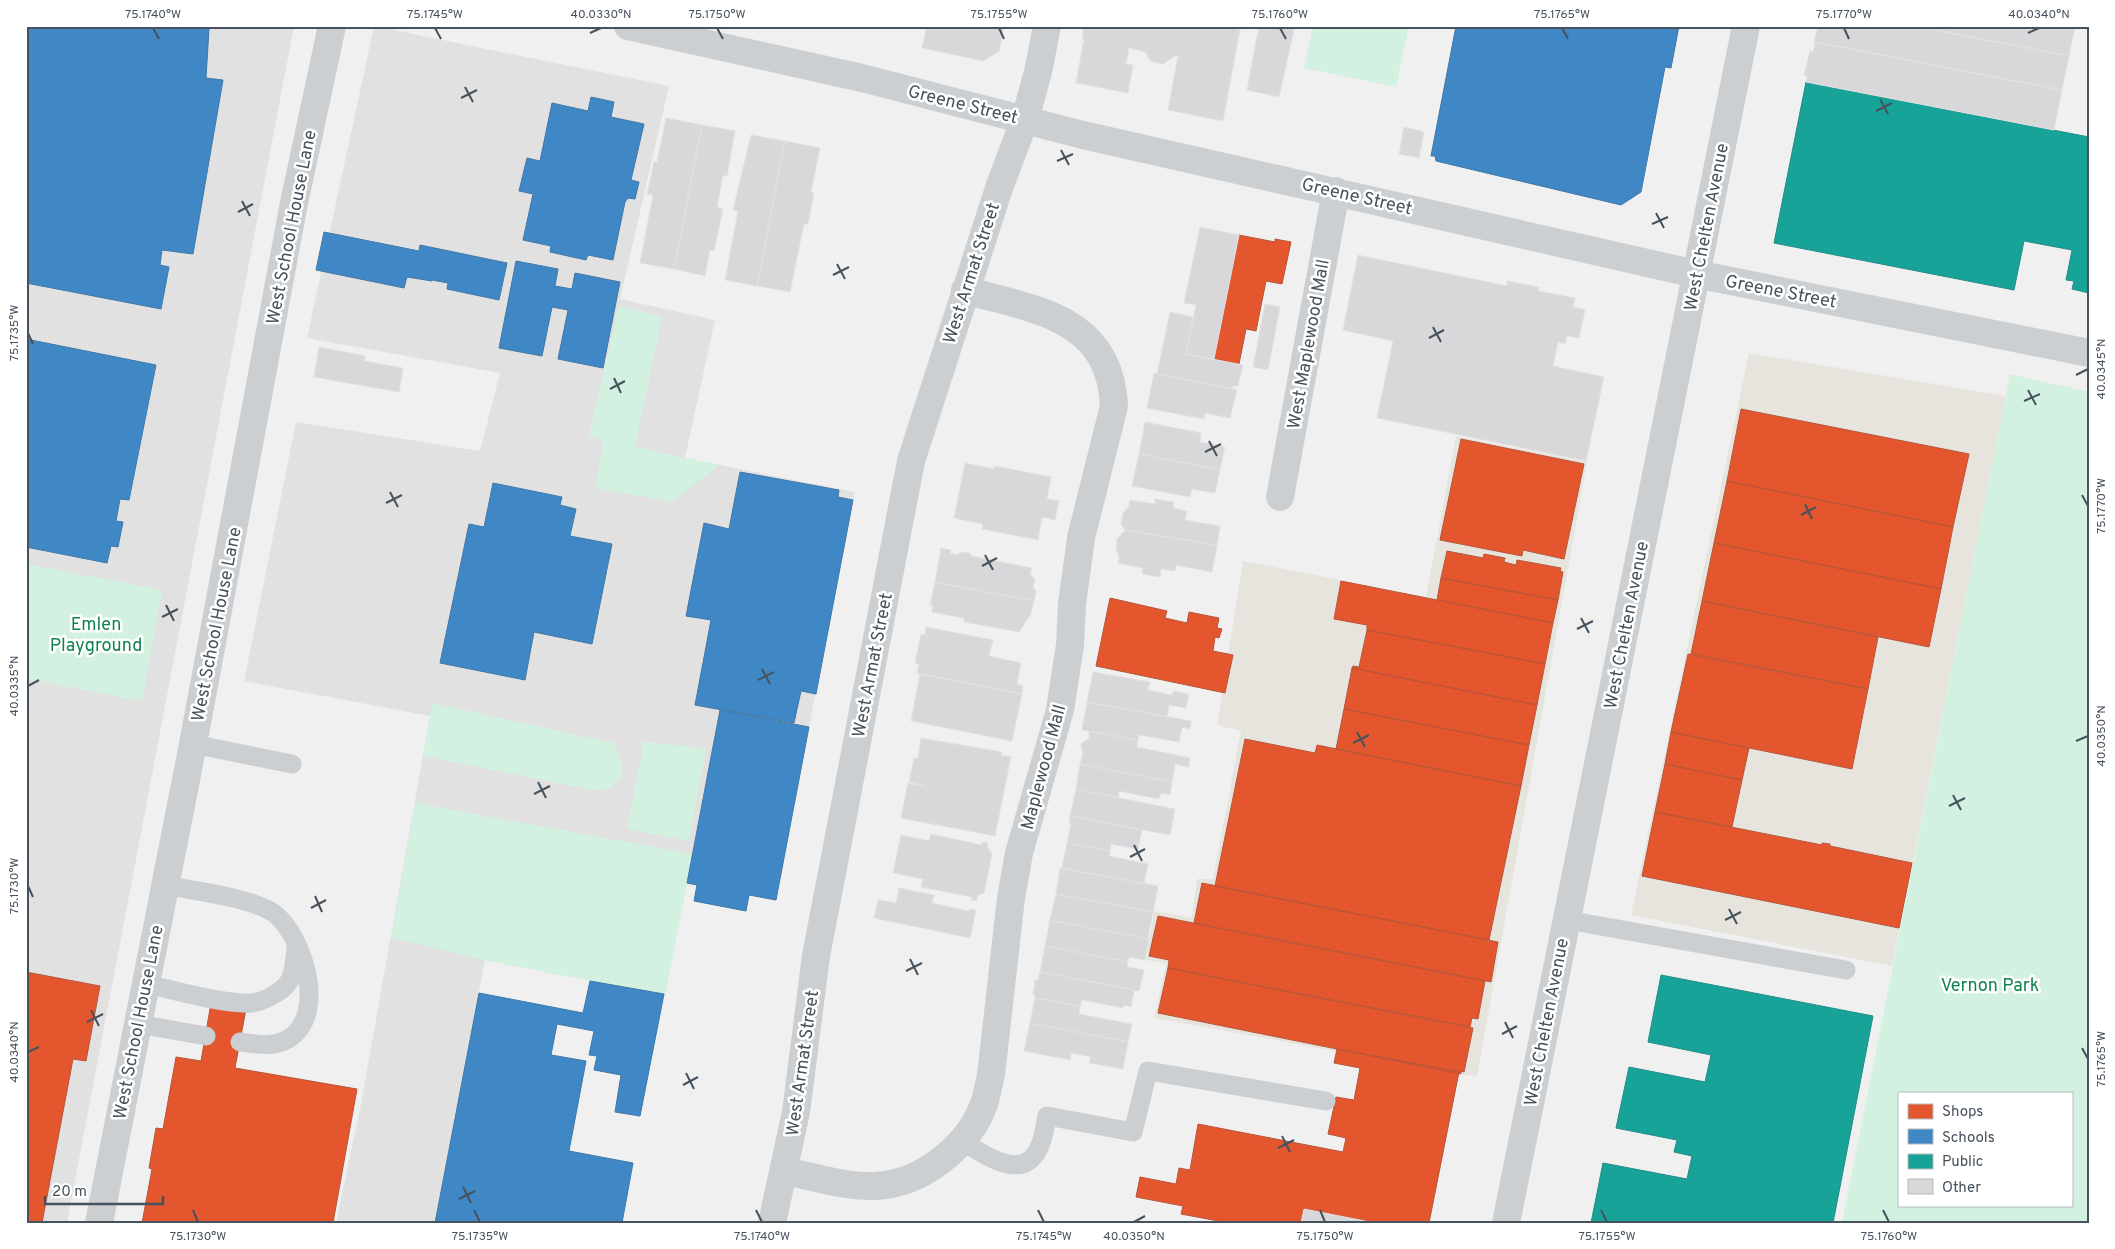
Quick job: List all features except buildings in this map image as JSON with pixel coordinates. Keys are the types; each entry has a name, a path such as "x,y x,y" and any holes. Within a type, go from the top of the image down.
{"street":[{"name":"West School House Lane","path":"99,1223 193,744 294,203 332,26"},
{"name":"Greene Street","path":"628,26 870,80 1093,137 1696,274 2089,352"},
{"name":"West Armat Street","path":"772,1223 796,1112 816,956 911,461 965,290 1024,119 1038,72 1047,26"},
{"name":"West Chelten Avenue","path":"1506,1223 1746,26"},
{"name":"West Maplewood Mall","path":"1280,497 1336,191"},
{"name":"Maplewood Mall","path":"784,1171 856,1185 876,1186 896,1183 930,1168 962,1141 984,1102 991,1075 1011,898 1019,853 1060,710 1070,645 1072,604 1081,538 1114,406 1114,389 1108,370 1099,352 1086,335 1069,322 1049,314 965,290"}],"lane":[{"path":"193,744 292,764"},
{"path":"166,885 261,906 276,915 296,941 309,988 308,1007 300,1028 288,1039 266,1046 240,1042"},
{"path":"1567,920 1846,970"},
{"path":"146,984 234,1002 253,1003 271,996 288,983 295,962 296,941"},
{"path":"138,1024 206,1036"},
{"path":"962,1141 992,1159 1007,1164 1024,1163 1033,1158 1040,1146 1047,1116 1133,1132 1148,1071 1326,1100"}],"shaded area":[{"path":"26,26 294,26 67,1223 26,1223"},
{"path":"374,26 669,86 620,299 715,320 685,458 855,492 809,727 720,710 665,996 485,960 435,1223 336,1223 361,1104 430,716 244,681 296,422 480,451 500,373 307,338"},
{"path":"1749,353 2006,396 1892,966 1631,915"},
{"path":"1456,436 1587,462 1477,1077 1154,1018 1166,964 1146,960 1154,911 1192,918 1197,879 1213,879 1241,731 1217,725 1243,561 1426,597"}],"green space":[{"path":"1313,26 1409,26 1396,87 1304,68"},
{"path":"619,306 662,317 635,447 719,465 671,502 596,488 603,441 589,436"},
{"name":"Vernon Park","path":"2010,374 2089,392 2089,1223 1842,1223"},
{"name":"Emlen Playground","path":"26,564 162,590 142,701 26,679"},
{"path":"432,703 614,743 622,764 621,778 608,789 591,790 423,756"},
{"path":"644,741 706,749 689,841 627,829"},
{"path":"415,803 693,854 665,996 485,960 391,938"}]}
